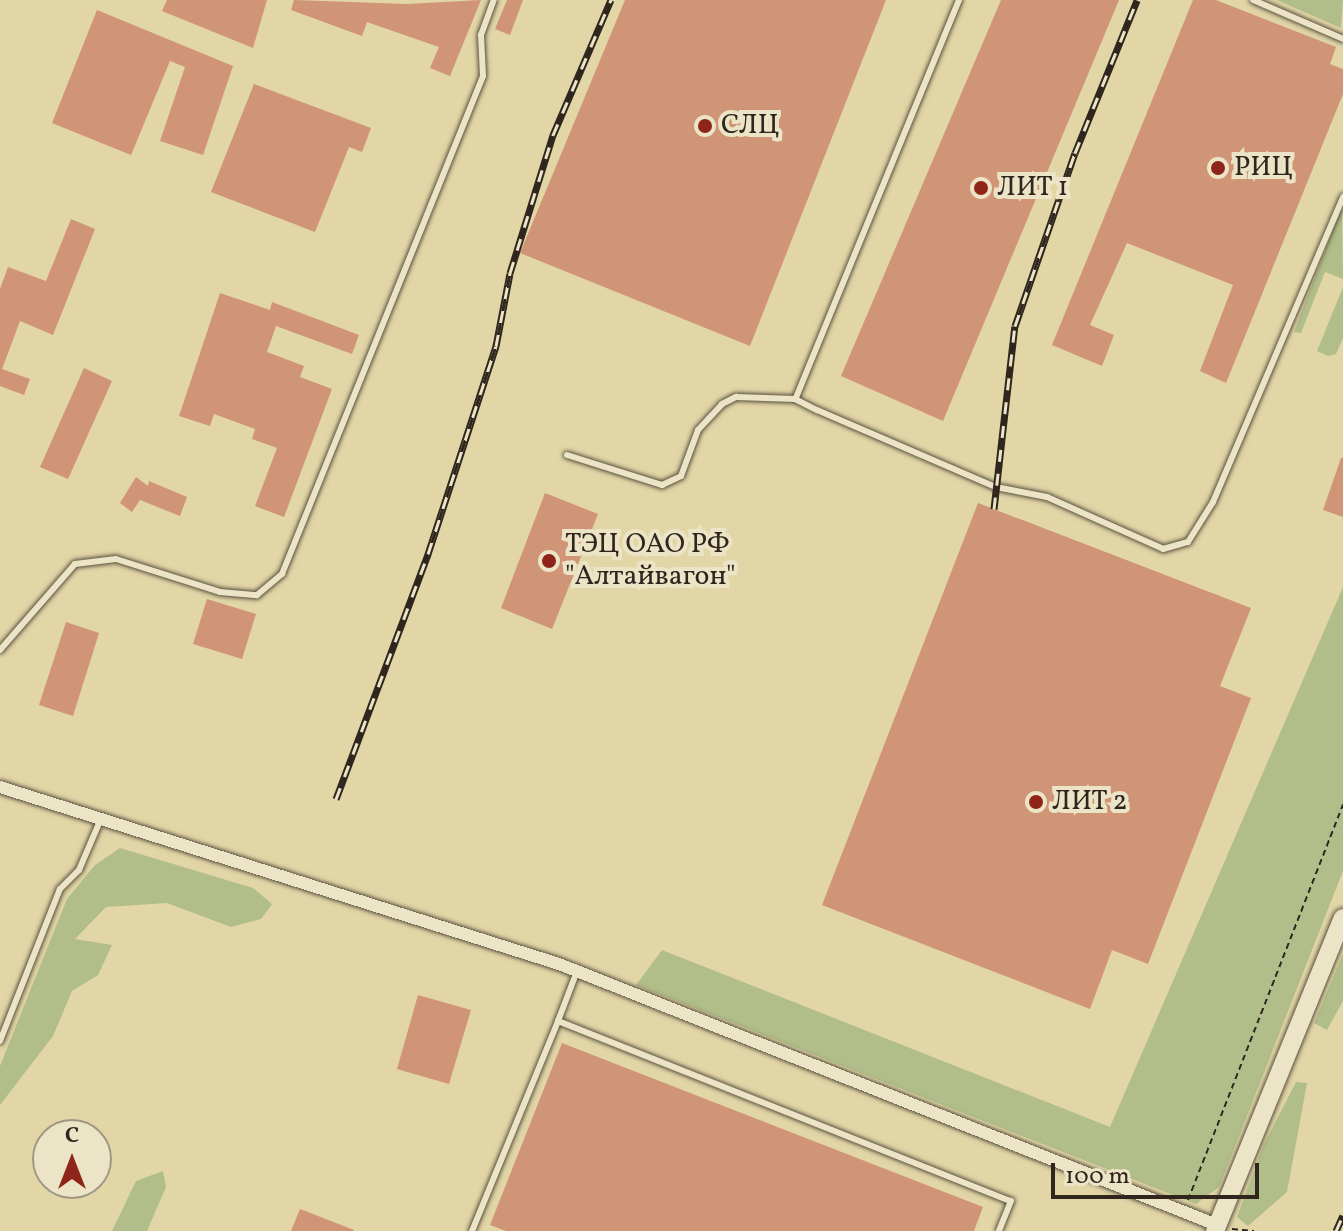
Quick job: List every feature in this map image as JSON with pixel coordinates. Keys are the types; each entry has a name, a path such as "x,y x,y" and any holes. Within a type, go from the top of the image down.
{"street":[{"path":"0,787 577,971 1183,1212 1216,1228 1343,918"}],"lane":[{"path":"0,650 75,564 116,559 220,592 257,595 282,574 483,76 481,35 494,0"},
{"path":"795,399 959,0"},
{"path":"1253,0 1343,39"},
{"path":"567,455 662,485 681,476 698,430 722,404 736,397 795,399 996,487 1047,497 1163,549 1188,542 1219,488 1343,197"},
{"path":"0,1041 60,889 79,870 100,821"},
{"path":"472,1231 577,971"},
{"path":"558,1021 1011,1201 999,1231"}],"path":[{"path":"1183,1212 1343,804"},
{"path":"1216,1228 1254,1231"}],"green space":[{"path":"1277,0 1343,0 1341,28"},
{"path":"1342,207 1343,279 1325,272 1301,333 1294,332"},
{"path":"1343,287 1343,338 1336,354 1328,356 1317,351"},
{"path":"1343,587 1343,871 1219,1187 1196,1204 636,985 662,950 1110,1127"},
{"path":"120,848 253,888 272,904 261,919 231,927 167,903 106,907 75,939 112,945 98,975 72,991 53,1036 0,1105 0,1066 67,899 95,865"},
{"path":"1343,954 1343,1001 1327,1030 1314,1023"},
{"path":"1296,1082 1307,1083 1287,1192 1248,1226 1237,1217 1264,1144"},
{"path":"163,1171 166,1187 147,1231 112,1231 136,1181"}],"building":[{"path":"167,0 267,0 253,48 162,11"},
{"path":"294,0 407,4 481,0 450,76 430,68 439,47 367,22 362,36 291,10"},
{"path":"507,0 523,0 510,35 495,29"},
{"name":"СЛЦ","path":"625,0 886,0 750,346 520,253"},
{"name":"ЛИТ 1","path":"1001,0 1119,0 943,421 841,376"},
{"name":"РИЦ","path":"1193,0 1216,0 1336,47 1330,64 1343,69 1343,94 1226,383 1200,371 1233,285 1127,243 1090,325 1114,335 1102,366 1052,345"},
{"path":"97,10 233,66 203,155 160,141 185,67 170,61 131,155 52,123"},
{"path":"254,84 371,128 362,152 349,147 315,232 211,192"},
{"path":"71,219 95,229 53,335 20,321 2,369 30,379 24,395 0,386 0,289 8,267 46,281"},
{"path":"220,293 270,310 272,302 359,335 352,354 276,326 267,352 304,366 300,377 332,389 284,517 255,506 277,448 252,439 255,429 214,414 210,426 179,416"},
{"path":"84,368 112,381 68,479 40,467"},
{"path":"1343,458 1343,517 1323,510"},
{"path":"136,477 148,486 149,481 187,497 180,516 140,500 132,512 120,503"},
{"name":"ТЭЦ ОАО РФ \"Алтайвагон\"","path":"545,493 598,514 552,629 501,608"},
{"name":"ЛИТ 2","path":"978,503 1251,608 1220,686 1251,698 1148,964 1112,950 1090,1009 822,905"},
{"path":"207,599 256,614 242,659 193,644"},
{"path":"66,622 99,633 73,716 39,705"},
{"path":"418,995 471,1010 449,1084 397,1069"},
{"path":"562,1043 983,1207 974,1231 506,1231 490,1225"},
{"path":"300,1209 354,1230 354,1231 291,1231"}],"railway":[{"path":"336,799 428,554 496,346 510,273 553,135 611,0"},
{"path":"994,509 1015,326 1075,153 1137,0"},
{"path":"1336,1231 1343,1215"}],"place":[{"name":"СЛЦ","path":"705,126"},
{"name":"РИЦ","path":"1218,168"},
{"name":"ЛИТ 1","path":"981,188"},
{"name":"ТЭЦ ОАО РФ \"Алтайвагон\"","path":"549,561"},
{"name":"ЛИТ 2","path":"1036,802"}]}
